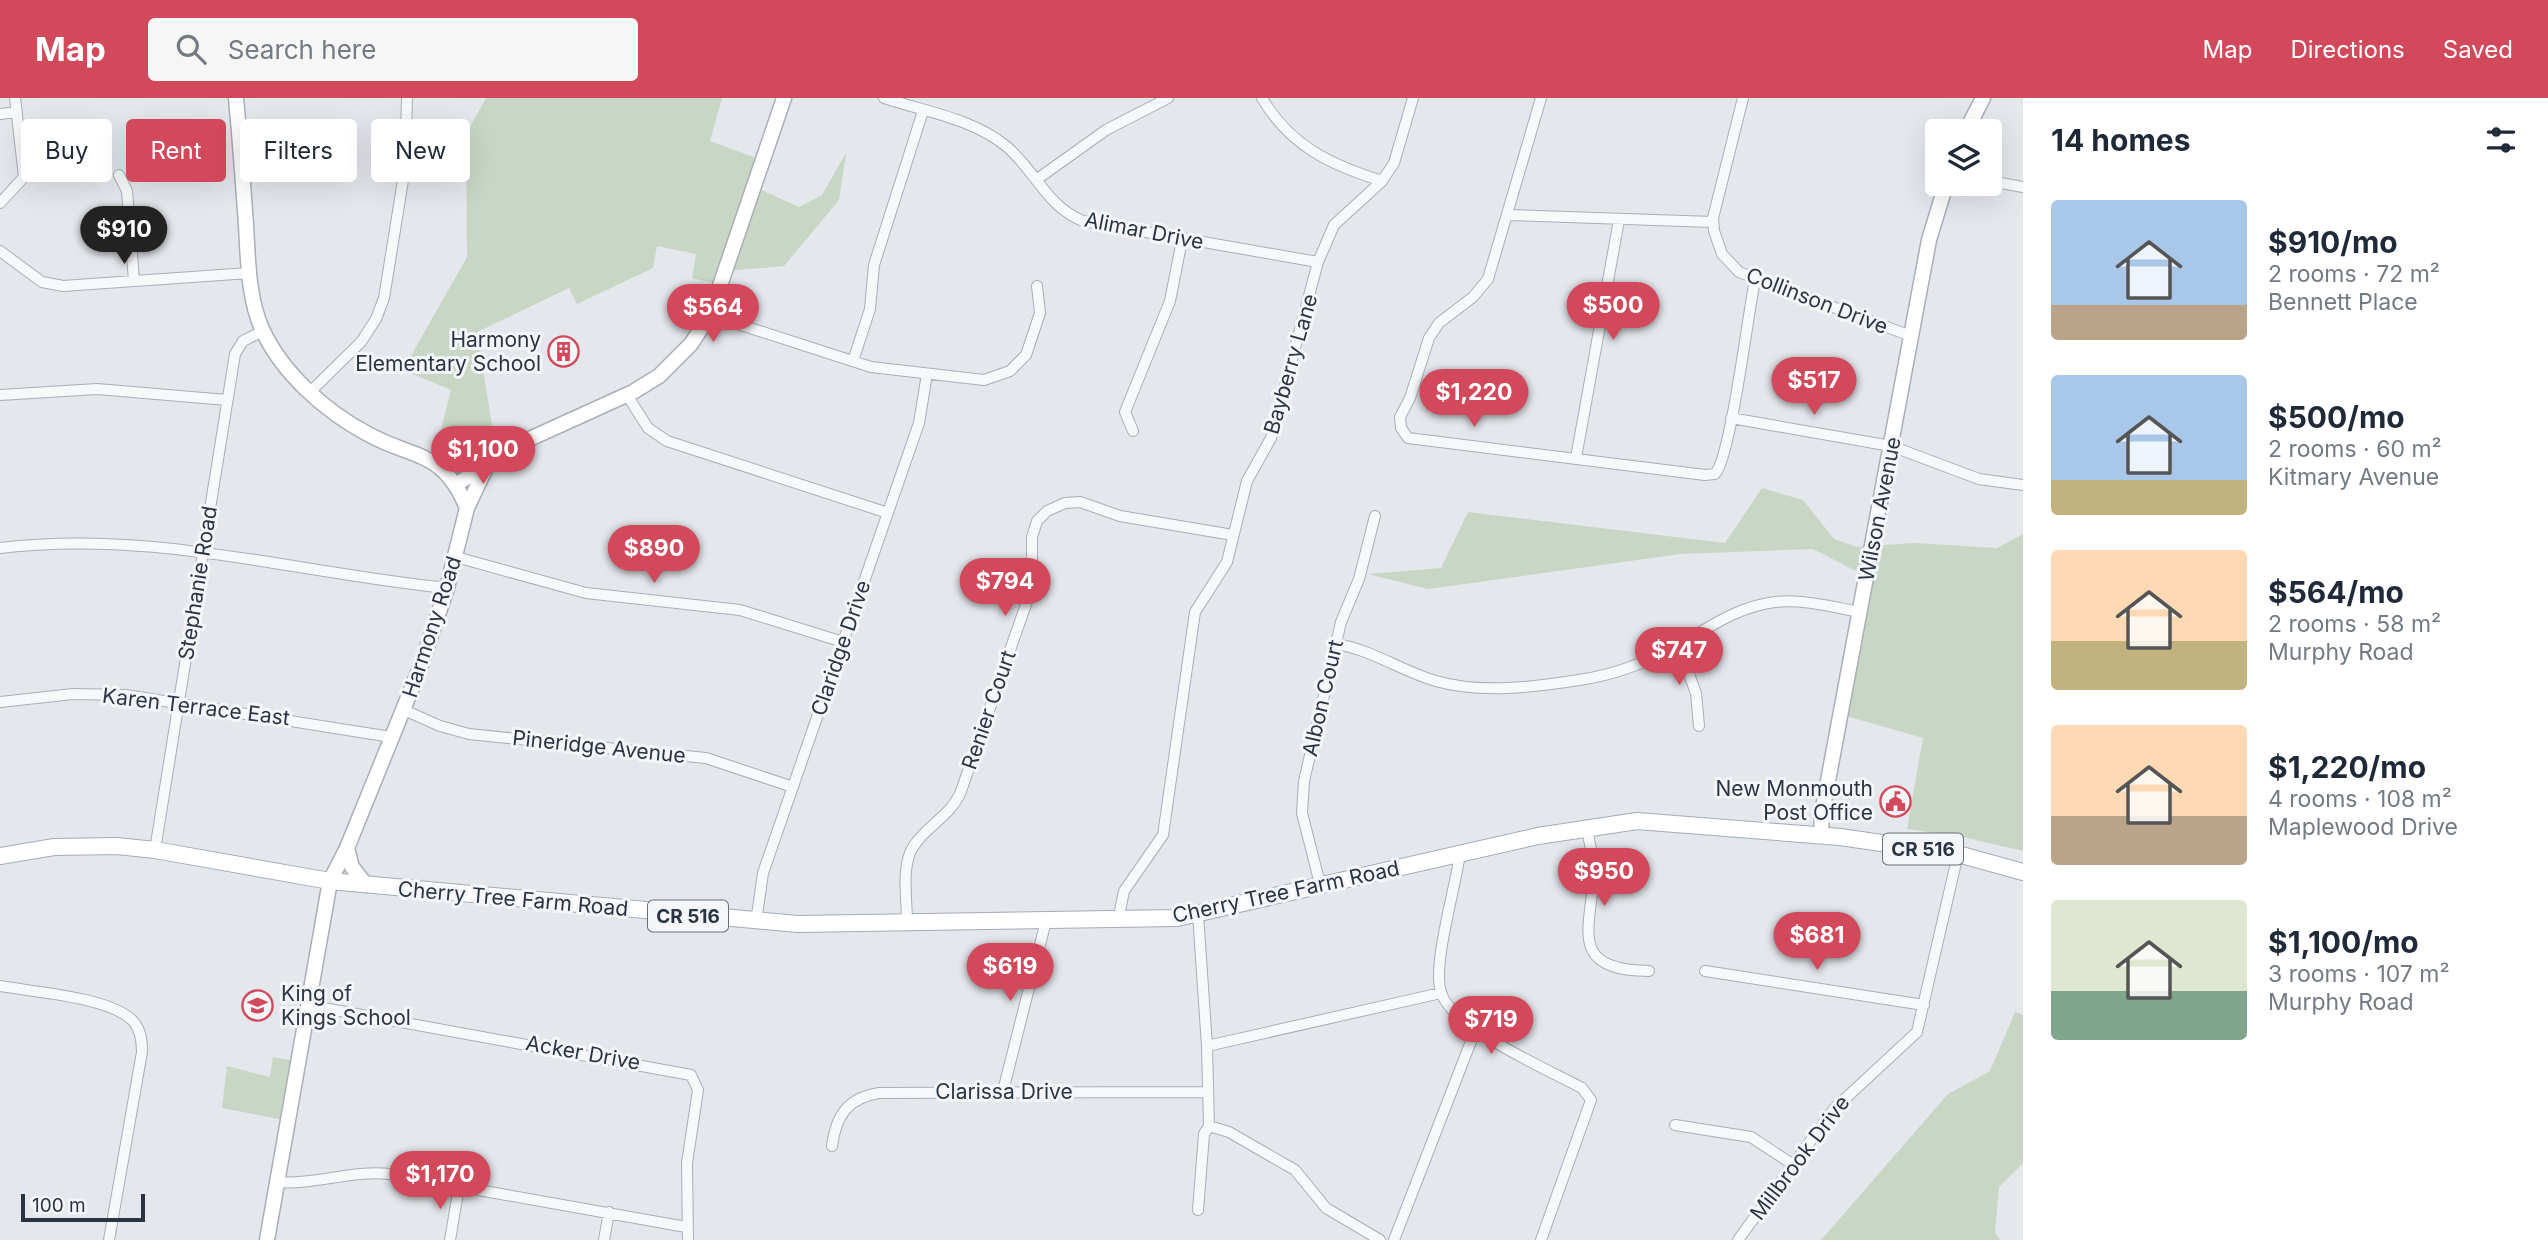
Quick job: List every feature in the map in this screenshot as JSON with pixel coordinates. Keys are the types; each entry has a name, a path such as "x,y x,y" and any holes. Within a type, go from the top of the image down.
{"main road":[{"name":"Cherry Tree Farm Road","path":"0,856 75,846 155,850 330,881 756,922 1118,921 1198,914 1460,853 1617,823 1666,821 1821,835 1958,854 2023,872"}],"street":[{"path":"0,203 24,177 15,98"},
{"path":"236,98 249,273 263,331 285,364 310,392 334,413 361,431 437,463 457,484 467,508"},
{"path":"310,392 361,342 376,319 384,298 405,168 407,98"},
{"path":"457,484 489,461 627,395 673,363 691,344 710,315 784,98"},
{"name":"Alimar Drive","path":"884,98 993,137 1016,155 1058,206 1074,218 1182,240 1318,262"},
{"path":"1036,180 1106,131 1168,98"},
{"path":"1262,98 1281,125 1311,152 1335,165 1382,181"},
{"name":"Bayberry Lane","path":"1118,921 1124,891 1163,835 1195,612 1203,596 1221,575 1247,481 1271,438 1318,262 1336,222 1382,181 1394,163 1413,98"},
{"path":"1541,98 1509,215 1485,284 1444,318 1429,338 1410,398 1400,417 1401,428 1408,439 1417,442 1435,440 1713,475 1721,465 1755,280"},
{"path":"1509,215 1713,222 1743,98"},
{"path":"1972,119 1983,98"},
{"path":"853,361 870,309 874,265 923,111"},
{"path":"0,114 17,112"},
{"path":"119,175 127,191 134,281"},
{"path":"2002,183 2023,187"},
{"name":"Wilson Avenue","path":"1821,835 1822,813 1929,240 1942,196"},
{"path":"1576,458 1619,220"},
{"name":"Collinson Drive","path":"1713,222 1717,242 1729,263 1755,280 1911,336"},
{"path":"1133,431 1125,412 1170,301 1182,240"},
{"path":"0,251 35,277 53,285 249,273"},
{"path":"710,315 853,361 926,374 984,380 1010,370 1026,355 1034,338 1041,302 1037,286"},
{"name":"Stephanie Road","path":"155,850 237,347 263,331"},
{"name":"Claridge Drive","path":"756,922 763,873 919,423 926,374"},
{"path":"0,394 97,389 227,400"},
{"path":"627,395 639,418 667,441 888,513"},
{"path":"1731,418 1891,446 1979,479 2023,485"},
{"path":"437,463 489,461"},
{"name":"Harmony Road","path":"267,1240 330,881 347,848 404,710 447,588 467,508 489,461"},
{"name":"Renier Court","path":"907,922 909,855 917,842 948,813 960,794 1032,587 1032,537 1041,516 1055,506 1080,502 1120,516 1233,536"},
{"name":"Albon Court","path":"1320,884 1302,813 1302,797 1343,616 1363,565 1375,516"},
{"path":"0,548 115,542 203,551 447,588"},
{"path":"456,557 586,593 740,610 843,642"},
{"path":"1336,644 1364,651 1436,681 1490,688 1592,678 1633,666 1678,645 1728,615 1757,605 1797,602 1860,612"},
{"path":"1678,645 1696,693 1699,726"},
{"name":"Karen Terrace East","path":"0,702 86,694 180,701 391,737"},
{"name":"Pineridge Avenue","path":"404,710 440,726 470,734 706,758 793,787"},
{"path":"1587,828 1594,875 1586,927 1592,947 1603,960 1619,970 1649,971"},
{"path":"347,848 352,867 366,885"},
{"path":"1460,853 1440,965 1441,993 1457,1016 1475,1031 1582,1087 1591,1100 1541,1240"},
{"name":"Millbrook Drive","path":"1738,1240 1844,1097 1913,1037 1924,1004 1958,854"},
{"path":"1198,914 1208,1046 1209,1126 1205,1134 1198,1210"},
{"path":"1003,1091 1046,921"},
{"path":"1705,971 1924,1004"},
{"path":"0,986 109,1007 131,1019 140,1032 142,1052 109,1240"},
{"path":"1208,1046 1441,993"},
{"name":"Acker Drive","path":"307,1006 686,1071 695,1079 698,1090 687,1163 688,1240"},
{"path":"1394,1240 1475,1031"},
{"name":"Clarissa Drive","path":"832,1146 840,1115 852,1103 867,1095 1003,1091 1207,1092"},
{"path":"1675,1125 1751,1137 1792,1164"},
{"path":"1209,1126 1229,1132 1295,1170 1326,1208 1380,1240"},
{"path":"277,1182 307,1183 379,1173 686,1227"},
{"path":"450,1240 459,1187"},
{"path":"604,1240 608,1212"}],"green space":[{"path":"486,98 722,98 710,141 764,161 755,187 799,207 822,195 846,153 839,200 784,266 726,271 721,285 692,278 696,254 657,246 653,268 577,304 569,288 477,332 497,457 459,483 434,458 451,390 403,370 467,257 466,182 470,182 470,127"},
{"path":"1762,488 1803,500 1834,539 1857,547 1913,543 1997,548 2023,534 2023,851 1963,837 1907,829 1923,738 1843,715 1870,578 1813,549 1680,554 1428,589 1368,574 1441,568 1468,512 1725,543"},
{"path":"2015,1012 2023,1015 2023,1163 1999,1187 1995,1233 2000,1240 1821,1240 1948,1094 1990,1071"},
{"path":"273,1057 294,1061 284,1120 222,1108 227,1066 270,1077"}],"place":[{"name":"Harmony Elementary School","path":"564,352"},
{"name":"New Monmouth Post Office","path":"1896,801"},
{"name":"King of Kings School","path":"258,1006"}]}
